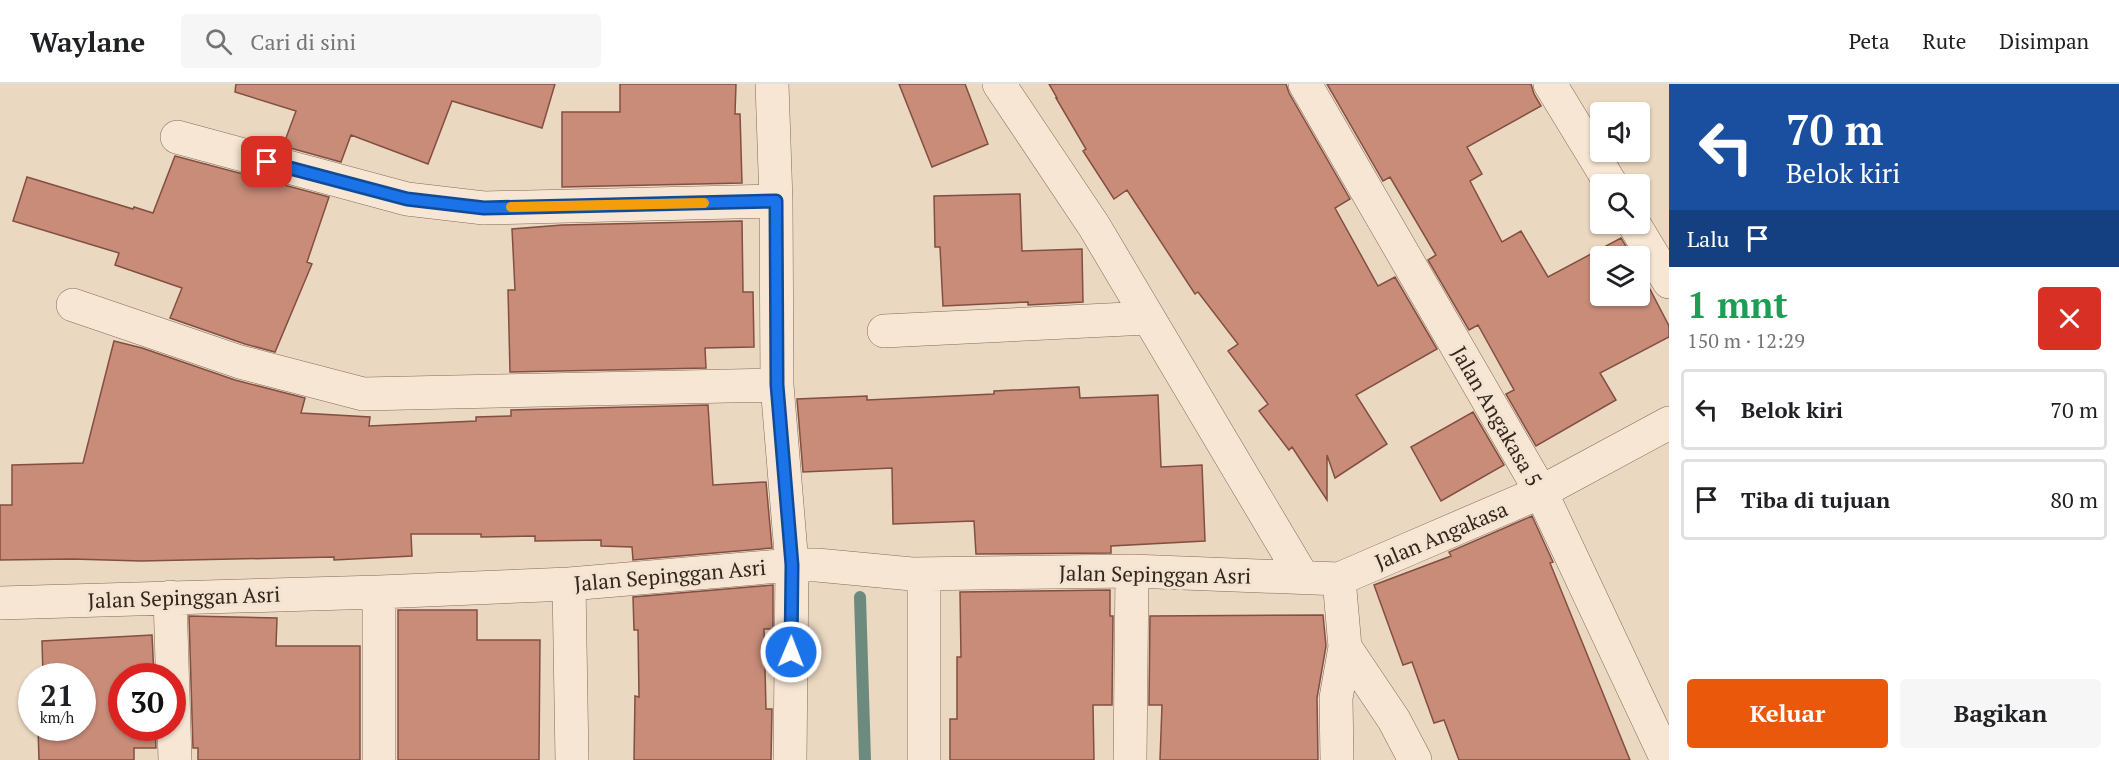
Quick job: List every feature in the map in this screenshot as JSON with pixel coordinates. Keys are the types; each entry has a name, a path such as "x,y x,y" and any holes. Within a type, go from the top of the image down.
{"street":[{"path":"772,84 776,201 777,385 805,565 790,760"},
{"path":"999,84 1094,226 1302,576"},
{"name":"Jalan Angakasa 5","path":"1305,84 1541,492 1667,760"},
{"path":"1550,84 1605,174"},
{"path":"177,137 407,199 484,208 776,201"},
{"path":"1640,234 1669,282"},
{"path":"73,305 240,362 363,394 777,385"},
{"path":"884,331 1148,318"},
{"name":"Jalan Angakasa","path":"1339,579 1541,492 1669,423"},
{"name":"Jalan Sepinggan Asri","path":"0,603 569,584 805,565 918,574 1132,572 1339,579"},
{"path":"1130,760 1132,572"},
{"path":"918,574 924,760"},
{"path":"1337,760 1336,698 1345,647 1339,579"},
{"path":"569,584 572,760"},
{"path":"379,592 379,760"},
{"path":"170,597 175,760"},
{"path":"1345,647 1394,720 1414,760"}],"building":[{"path":"236,84 555,84 542,128 452,101 428,164 351,135 341,162 283,146 296,111 235,92"},
{"path":"620,84 736,84 735,114 740,114 742,183 562,187 562,112 620,112"},
{"path":"899,84 965,84 988,144 932,167"},
{"path":"1049,84 1286,84 1350,199 1335,208 1378,286 1395,277 1437,349 1356,395 1387,444 1335,478 1327,455 1327,500 1292,447 1289,450 1259,411 1268,404 1228,351 1238,344 1198,292 1195,294 1127,190 1114,199 1083,151 1086,149"},
{"path":"1327,84 1531,84 1541,106 1467,147 1482,174 1470,181 1502,242 1521,231 1548,277 1590,255 1590,306 1650,306 1650,289 1669,326 1669,337 1600,373 1616,400 1536,446 1506,394 1514,390 1478,325 1469,330 1428,260 1436,255 1390,177 1383,181"},
{"path":"175,156 329,197 307,262 312,264 275,352 170,318 182,288 115,265 119,253 13,221 27,177 153,213"},
{"path":"1020,194 1022,251 1082,249 1083,302 943,306 940,247 935,247 934,196"},
{"path":"742,221 743,292 753,292 754,347 705,348 706,368 510,372 508,290 515,290 512,229 562,225"},
{"path":"1621,238 1626,246 1606,246"},
{"path":"114,341 142,348 235,380 305,398 301,413 370,417 369,426 476,421 476,417 511,416 511,410 708,405 713,485 766,482 772,548 633,560 632,547 601,546 601,540 535,541 535,536 481,537 481,534 411,534 412,556 334,560 334,557 141,561 0,560 0,505 12,505 12,465 83,463"},
{"path":"1079,387 1080,398 1158,395 1161,467 1202,465 1205,541 1111,546 1111,553 976,554 974,521 893,524 892,468 803,472 797,399 867,396 867,400"},
{"path":"1473,412 1504,465 1441,501 1411,447"},
{"path":"1532,516 1553,562 1550,563 1630,760 1459,760 1444,720 1434,723 1412,662 1403,665 1374,585 1451,556 1449,552"},
{"path":"773,585 773,629 764,629 766,709 772,709 771,760 634,760 635,696 639,697 638,630 634,630 633,597"},
{"path":"1110,590 1110,616 1113,616 1112,705 1093,705 1094,760 950,760 950,719 957,719 957,657 961,657 960,592"},
{"path":"398,610 477,610 477,640 540,640 539,760 398,760"},
{"path":"1323,615 1326,646 1317,698 1318,760 1160,760 1162,705 1149,705 1150,616"},
{"path":"189,616 277,618 276,646 360,646 360,760 198,760 198,748 193,748"},
{"path":"152,635 153,663 108,663 108,741 156,741 156,748 134,748 134,760 39,760 38,741 96,741 96,663 43,663 42,641"}],"waterway":[{"path":"860,597 865,760"}],"slow traffic":[{"path":"511,207 704,203"}],"route":[{"path":"267,162 407,199 484,208 776,201 777,385 792,565 791,652"}]}
